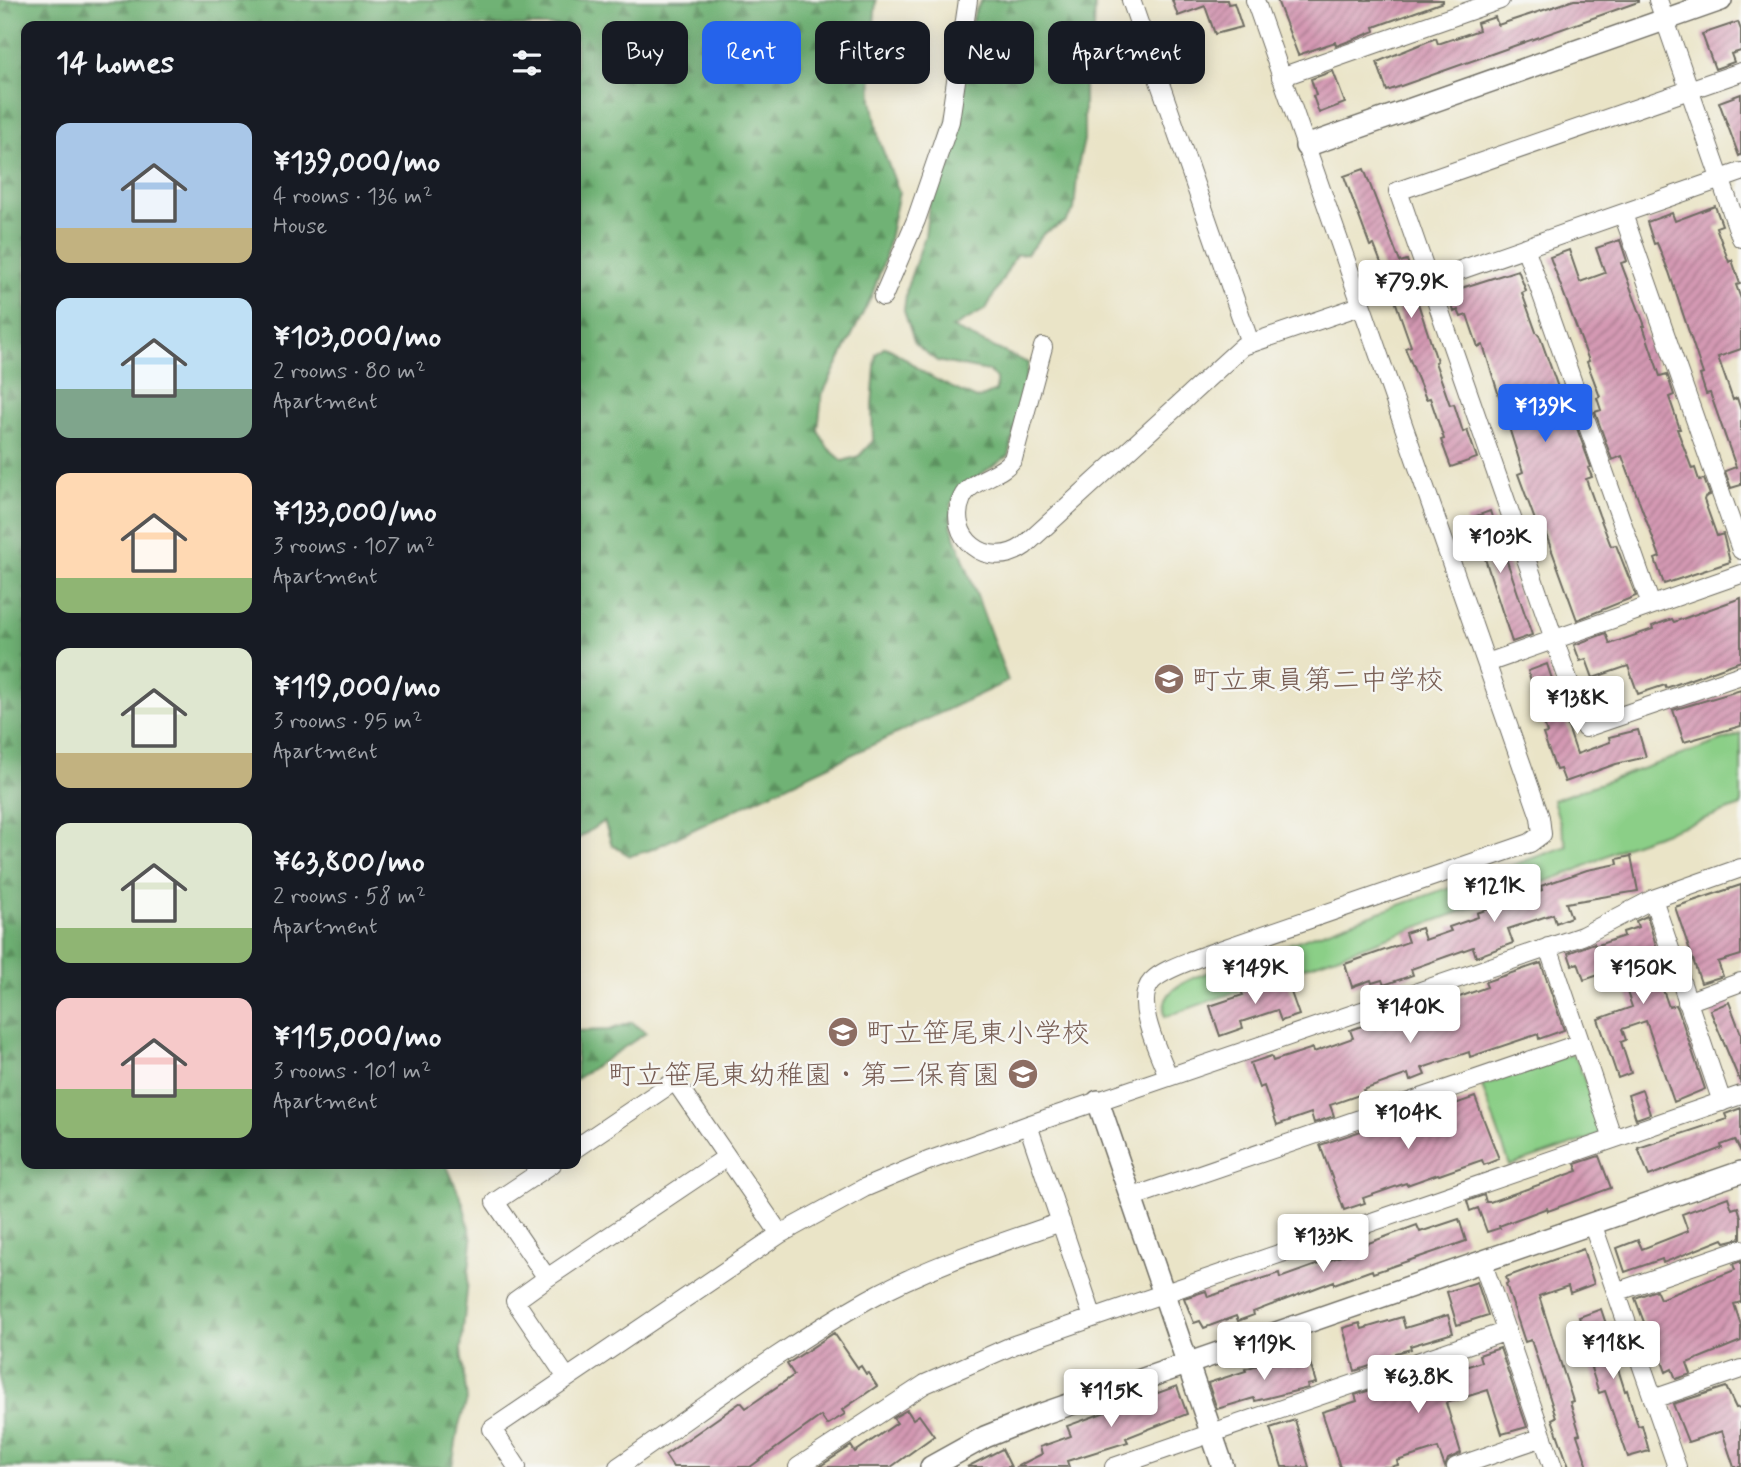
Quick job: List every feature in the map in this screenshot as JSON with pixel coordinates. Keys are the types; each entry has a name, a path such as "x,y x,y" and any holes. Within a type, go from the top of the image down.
{"street":[{"path":"883,297 916,220 950,121 968,0"},
{"path":"1130,0 1250,343"},
{"path":"1168,1076 1147,1020 1145,1006 1148,986 1157,977 1197,958 1530,843 1542,834 1540,817 1255,0"},
{"path":"1281,77 1500,0"},
{"path":"1306,146 1662,10 1721,0"},
{"path":"1662,10 1741,238"},
{"path":"1741,72 1398,191 1585,728 1741,675"},
{"path":"1429,281 1741,172"},
{"path":"1623,214 1741,550"},
{"path":"1525,247 1651,605"},
{"path":"1043,348 1013,459 1007,468 966,492 960,506 961,531 974,547 991,556 1014,553 1024,546 1233,355 1250,343 1360,306"},
{"path":"1487,663 1741,574"},
{"path":"517,1467 492,1429 780,1234 841,1199 886,1178 1028,1125 1594,931 1653,898 1741,868"},
{"path":"1653,898 1722,1102"},
{"path":"1548,947 1613,1139"},
{"path":"1687,1002 1741,982"},
{"path":"1130,1198 1581,1043"},
{"path":"581,1145 675,1081 780,1234"},
{"path":"798,1467 925,1384 1014,1345 1741,1095"},
{"path":"1098,1101 1223,1467"},
{"path":"1028,1125 1093,1318"},
{"path":"567,1378 514,1301 727,1157"},
{"path":"544,1169 495,1202 547,1278"},
{"path":"931,1467 1012,1425 1741,1172"},
{"path":"618,1467 784,1353 867,1300 947,1263 1061,1222"},
{"path":"1592,1223 1677,1467"},
{"path":"1616,1292 1741,1249"},
{"path":"1482,1261 1553,1467"},
{"path":"1114,1467 1141,1462 1211,1432 1507,1331"},
{"path":"1653,1399 1741,1369"},
{"path":"1456,1467 1543,1437"}],"green space":[{"path":"0,0 876,0 874,21 815,21 815,84 872,84 879,140 899,192 885,258 872,295 822,395 818,430 828,448 843,461 859,456 873,441 872,407 876,354 885,347 931,377 977,399 996,391 996,378 988,371 937,361 915,344 904,311 907,287 925,236 931,188 957,84 1034,84 1034,21 973,21 975,11 982,0 1095,0 1094,21 1048,21 1048,84 1084,84 1084,140 1078,166 1074,210 1065,222 1044,233 1027,254 1016,255 986,309 952,328 1028,363 1024,395 1008,456 959,489 951,504 951,525 1008,681 650,850 630,856 612,845 604,821 581,837 581,21 21,21 21,1169 448,1169 463,1203 472,1240 461,1350 467,1400 459,1425 452,1467 0,1467"},
{"path":"1741,734 1741,806 1626,846 1575,871 1165,1017 1165,1002 1172,990 1198,976 1567,846 1553,800"},
{"path":"632,1022 646,1033 581,1076 581,1031 610,1030"},
{"path":"1572,1054 1578,1062 1601,1127 1598,1134 1510,1166 1482,1086"}],"building":[{"path":"1172,0 1227,0 1228,4 1234,3 1242,27 1215,34 1205,6 1178,16"},
{"path":"1277,0 1443,2 1374,27 1375,31 1336,46 1335,42 1298,55"},
{"path":"1574,0 1638,2 1387,91 1377,62 1436,38 1438,44 1479,30 1477,23 1495,17 1498,25"},
{"path":"1738,22 1741,30 1741,51 1731,54 1734,62 1715,69 1702,34"},
{"path":"1333,71 1345,103 1319,113 1311,79"},
{"path":"1741,94 1741,155 1739,156 1719,102"},
{"path":"1364,169 1400,262 1407,260 1414,281 1411,282 1450,405 1454,404 1463,432 1467,430 1477,458 1451,467 1430,398 1426,399 1405,348 1411,346 1391,289 1374,245 1370,246 1344,176"},
{"path":"1715,206 1722,225 1716,227 1729,262 1732,260 1740,284 1736,285 1741,299 1741,349 1718,357 1733,400 1737,398 1741,410 1741,485 1731,488 1725,471 1736,467 1710,393 1706,394 1700,375 1703,374 1669,272 1657,243 1654,244 1647,222 1672,213 1675,221"},
{"path":"1620,240 1627,261 1621,263 1645,326 1660,376 1667,374 1674,395 1669,397 1680,429 1677,429 1692,469 1695,468 1699,480 1704,479 1710,495 1704,500 1717,536 1723,534 1730,562 1664,584 1655,559 1660,557 1622,456 1612,460 1595,412 1601,410 1597,398 1600,397 1550,257 1569,250 1580,282 1605,273 1596,248"},
{"path":"1518,270 1526,291 1522,293 1536,332 1591,467 1588,468 1592,477 1586,479 1599,515 1611,546 1616,545 1636,596 1577,620 1544,529 1539,531 1518,474 1523,472 1483,345 1478,347 1467,315 1461,317 1458,310 1454,312 1450,298 1454,297 1452,291"},
{"path":"1490,511 1532,635 1512,642 1479,540 1473,542 1465,520"},
{"path":"1741,598 1741,661 1666,688 1665,685 1638,694 1628,666 1593,678 1586,659 1580,661 1574,645 1606,633 1610,644 1653,629 1652,626 1672,619 1674,622"},
{"path":"1547,664 1577,754 1610,742 1609,737 1638,730 1646,757 1616,764 1565,782 1560,769 1556,770 1543,734 1547,733 1528,671"},
{"path":"1741,690 1741,726 1684,742 1673,710"},
{"path":"1631,856 1638,891 1566,903 1571,917 1556,923 1553,914 1508,929 1513,943 1476,957 1473,947 1411,969 1413,975 1384,985 1382,980 1372,983 1371,980 1352,987 1345,964 1408,942 1405,933 1421,928 1425,940 1451,931 1449,927 1478,917 1477,913 1542,890 1541,886 1587,870 1618,864 1617,859"},
{"path":"1741,885 1741,955 1718,962 1723,976 1701,983 1675,907"},
{"path":"1647,916 1664,971 1657,973 1669,1007 1676,1005 1678,1009 1705,1089 1674,1102 1646,1021 1622,1029 1626,1040 1621,1042 1631,1073 1618,1078 1598,1019 1632,1007 1619,968 1584,980 1578,963 1572,965 1568,953 1624,936 1623,932 1638,927 1636,921"},
{"path":"1541,963 1564,1030 1539,1039 1538,1034 1470,1057 1469,1052 1422,1068 1425,1075 1410,1081 1408,1074 1330,1105 1334,1116 1314,1123 1311,1113 1277,1125 1264,1086 1259,1088 1250,1063 1271,1056 1273,1061 1313,1048 1314,1052 1353,1038 1350,1030 1418,1007 1417,1004 1438,997 1440,1003 1454,999 1487,987 1485,982"},
{"path":"1286,978 1299,1015 1281,1021 1277,1010 1241,1022 1243,1028 1220,1036 1210,1006 1243,995 1241,991"},
{"path":"1729,1002 1741,1034 1741,1084 1710,1010"},
{"path":"1642,1090 1650,1114 1636,1119 1628,1095"},
{"path":"1475,1097 1499,1159 1484,1165 1482,1160 1407,1185 1406,1183 1363,1198 1365,1203 1344,1210 1320,1145 1442,1103 1444,1108"},
{"path":"1741,1108 1741,1152 1735,1140 1721,1145 1722,1148 1649,1176 1638,1148 1727,1119 1725,1114"},
{"path":"1599,1156 1611,1188 1548,1211 1547,1208 1487,1232 1478,1208 1470,1211 1467,1201 1484,1195 1486,1202 1490,1202 1578,1171 1575,1164"},
{"path":"1728,1197 1732,1209 1738,1207 1741,1238 1725,1242 1723,1239 1663,1263 1662,1259 1625,1272 1617,1248 1638,1240 1642,1249 1688,1231 1682,1214"},
{"path":"1459,1219 1466,1241 1373,1273 1372,1270 1334,1284 1334,1281 1253,1312 1254,1315 1238,1321 1236,1316 1204,1328 1200,1321 1194,1323 1184,1298 1206,1291 1208,1297 1279,1273 1280,1278 1364,1248 1363,1245 1417,1225 1420,1232"},
{"path":"1583,1249 1594,1284 1570,1293 1568,1286 1539,1296 1573,1401 1570,1402 1580,1434 1577,1435 1588,1467 1569,1467 1552,1419 1556,1417 1542,1373 1531,1340 1525,1342 1506,1277"},
{"path":"1741,1261 1741,1302 1734,1304 1741,1325 1741,1341 1687,1363 1691,1374 1676,1379 1672,1369 1666,1372 1657,1348 1654,1349 1635,1298 1656,1290 1660,1299 1735,1270 1733,1264"},
{"path":"1477,1282 1488,1315 1457,1325 1447,1292"},
{"path":"1601,1309 1609,1333 1618,1331 1621,1344 1612,1347 1612,1350 1638,1426 1642,1425 1649,1451 1628,1457 1605,1391 1599,1393 1590,1365 1594,1364 1579,1317"},
{"path":"1448,1315 1453,1333 1410,1346 1411,1349 1396,1353 1397,1357 1355,1371 1343,1328 1360,1323 1362,1329 1402,1317 1405,1328"},
{"path":"834,1333 858,1368 861,1366 877,1386 842,1410 845,1414 827,1425 821,1416 750,1467 673,1467 665,1455 741,1402 746,1408 794,1375 787,1364"},
{"path":"1500,1348 1527,1427 1502,1434 1488,1390 1446,1403 1461,1453 1448,1459 1445,1467 1438,1448 1397,1461 1398,1465 1390,1467 1340,1467 1322,1412 1357,1401 1355,1395 1404,1379 1435,1372 1436,1376 1481,1362 1479,1355"},
{"path":"1307,1353 1316,1383 1307,1385 1308,1388 1255,1401 1254,1398 1217,1409 1208,1383 1267,1362 1268,1365"},
{"path":"1177,1386 1187,1414 1126,1438 1128,1442 1067,1461 1069,1467 1016,1467 1042,1454 1040,1447 1071,1436 1067,1426"},
{"path":"1726,1387 1736,1408 1741,1407 1741,1467 1734,1467 1722,1431 1688,1442 1673,1404"},
{"path":"907,1410 913,1419 919,1415 934,1436 891,1467 819,1467 851,1446 855,1452 897,1423 893,1418"},
{"path":"1295,1420 1309,1467 1282,1467 1270,1428"},
{"path":"1002,1449 1011,1467 967,1467"}],"place":[{"name":"町立東員第二中学校","path":"1169,679"},
{"name":"町立笹尾東小学校","path":"843,1032"},
{"name":"町立笹尾東幼稚園・第二保育園","path":"1023,1074"}]}
